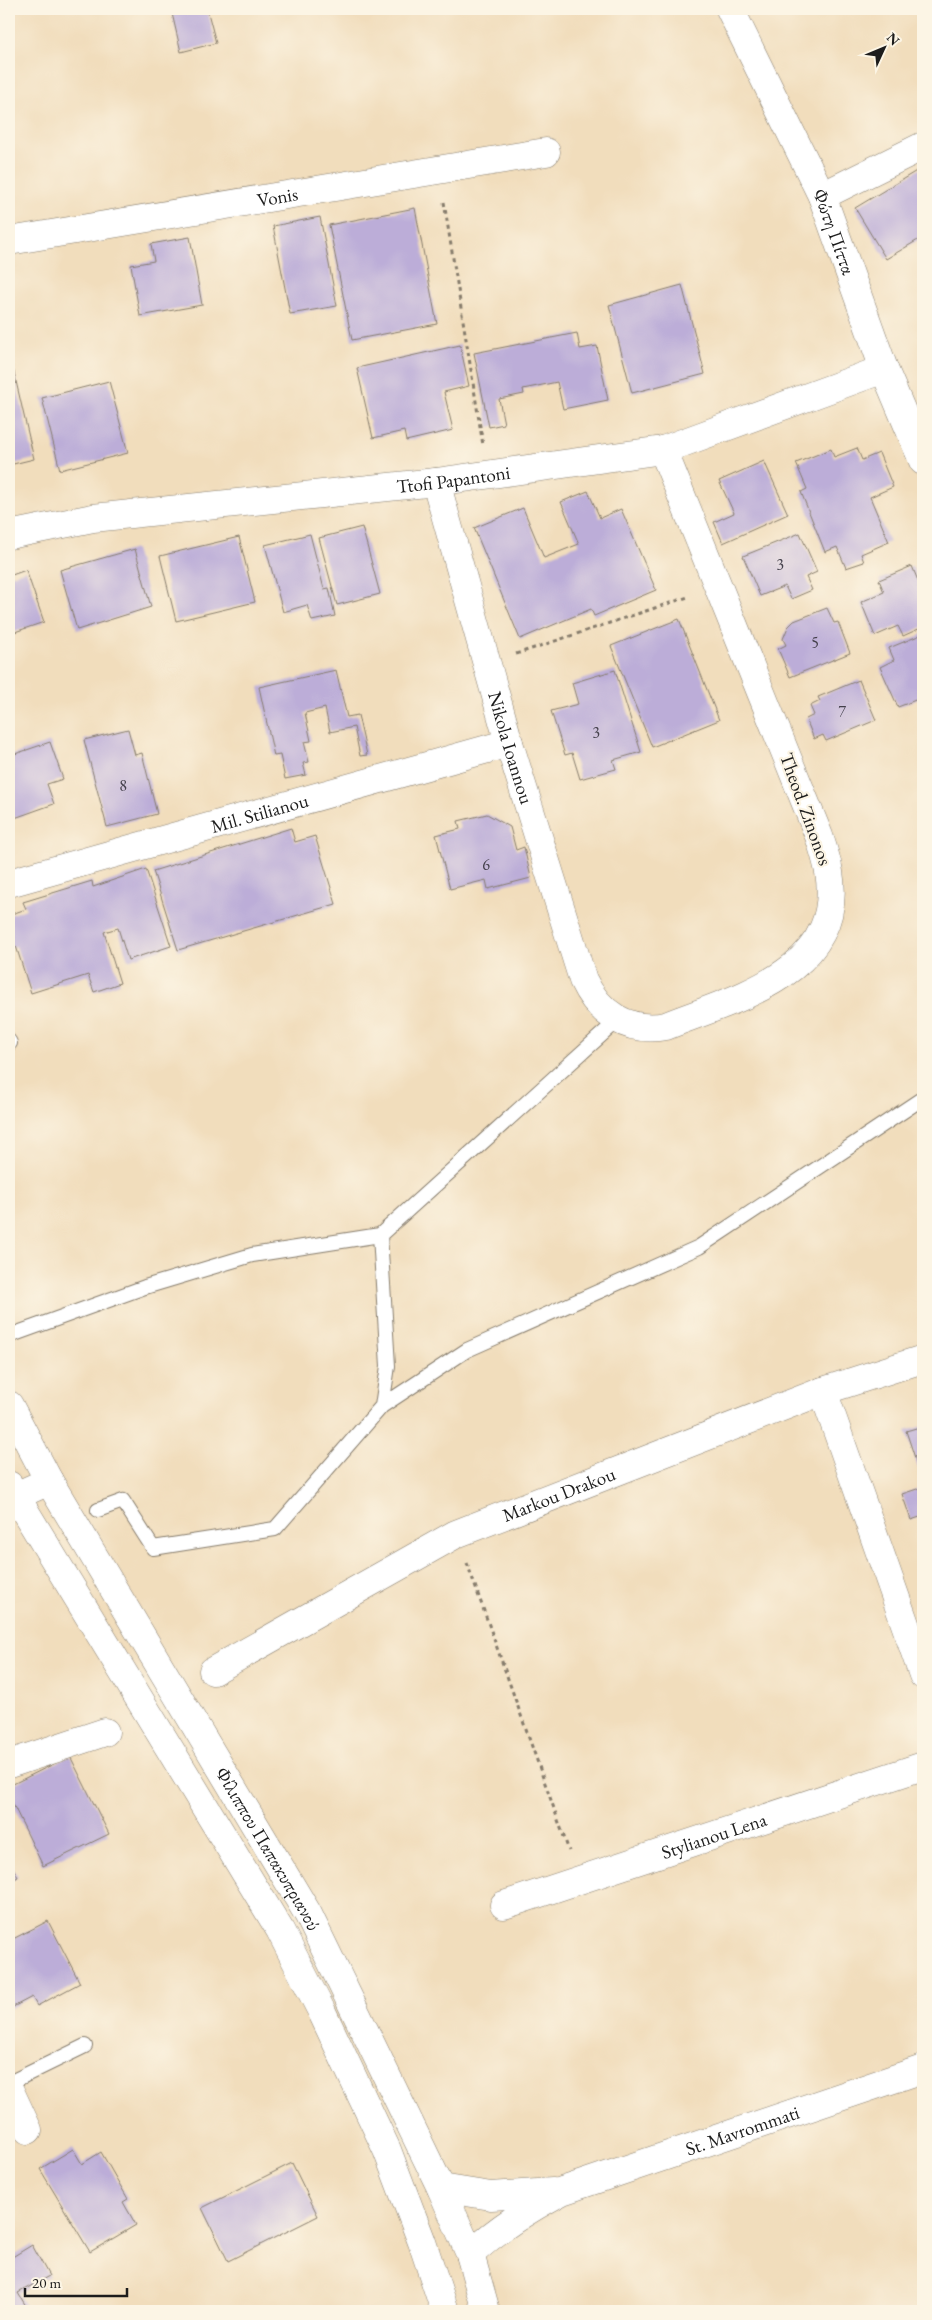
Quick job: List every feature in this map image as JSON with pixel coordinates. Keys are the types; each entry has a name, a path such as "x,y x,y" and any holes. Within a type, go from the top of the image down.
{"street":[{"name":"Φώτη Πίττα","path":"730,9 822,196 884,368 923,461"},
{"path":"822,196 923,146"},
{"name":"Vonis","path":"9,241 546,152"},
{"name":"Ttofi Papantoni","path":"9,534 92,518 436,482 663,450 884,368"},
{"name":"Theod. Zinonos","path":"609,1013 638,1028 651,1029 666,1026 767,985 793,969 804,958 820,937 830,904 830,873 819,836 663,450"},
{"name":"Nikola Ioannou","path":"436,482 509,743 583,980 590,995 609,1013"},
{"name":"Mil. Stilianou","path":"9,883 509,743"},
{"name":"Markou Drakou","path":"213,1671 456,1534 823,1391 923,1359"},
{"path":"823,1391 923,1675"},
{"name":"Φίλιππου Παπακυπριανού","path":"9,1405 49,1481 308,1914 441,2188 470,2254 486,2311"},
{"path":"11,1493 49,1481"},
{"name":"Φίλιππου Παπακυπριανού","path":"11,1493 280,1930 322,2012 387,2150 422,2242 445,2311"},
{"path":"9,1764 105,1732"},
{"name":"Stylianou Lena","path":"504,1905 923,1766"},
{"name":"St. Mavrommati","path":"470,2254 495,2231 515,2217 562,2191 923,2069"},
{"path":"9,2089 28,2130"},
{"name":"St. Mavrommati","path":"441,2188 491,2196 562,2191"}],"lane":[{"path":"9,1336 145,1287 252,1255 380,1235 609,1013"},
{"path":"98,1510 123,1501 153,1548 275,1529 382,1406 467,1350 699,1247 923,1098"},
{"path":"380,1235 388,1366 382,1406"},
{"path":"9,2083 85,2046"}],"path":[{"path":"438,169 488,475"},
{"path":"487,664 718,587"},
{"path":"456,1534 579,1880"}],"building":[{"path":"171,9 207,9 216,43 181,52"},
{"path":"923,167 923,237 886,259 855,208"},
{"path":"415,208 437,324 352,340 329,225"},
{"path":"320,217 337,306 290,314 273,226"},
{"path":"190,237 202,305 140,316 131,265 154,261 151,244"},
{"path":"682,285 705,374 632,393 609,305"},
{"path":"577,333 580,349 597,346 608,400 563,409 557,382 523,389 524,394 499,399 504,424 489,427 474,353"},
{"path":"460,345 469,386 444,392 453,430 406,441 404,431 373,438 357,368"},
{"path":"12,364 34,459 9,465 9,365"},
{"path":"109,381 128,453 60,470 42,398"},
{"path":"857,448 862,460 879,453 893,487 870,497 889,542 861,554 864,562 846,568 837,547 825,552 801,492 807,489 796,463 831,449 834,457"},
{"path":"764,461 788,514 723,543 714,522 734,513 719,481"},
{"path":"588,491 600,518 621,509 656,590 594,616 591,609 520,639 474,528 523,508 544,558 579,544 561,502"},
{"path":"362,527 380,594 337,605 319,538"},
{"path":"800,533 817,572 806,577 812,590 791,599 785,586 760,596 743,556"},
{"path":"310,534 324,589 329,588 335,616 312,621 307,605 283,612 265,545"},
{"path":"239,537 255,602 176,621 160,556"},
{"path":"135,549 151,607 77,630 60,570"},
{"path":"912,566 923,593 923,627 903,636 898,626 875,636 861,602 884,592 879,580"},
{"path":"26,570 44,622 9,634 9,576"},
{"path":"827,608 834,623 838,622 850,653 790,677 778,649 786,645 783,639 788,627 794,621"},
{"path":"679,619 719,720 652,747 611,646"},
{"path":"923,634 923,697 898,707 880,667 894,660 889,648"},
{"path":"336,670 347,717 358,715 367,755 360,756 354,727 330,732 325,708 305,713 311,741 304,742 309,762 303,763 306,775 285,779 280,755 274,756 259,687"},
{"path":"615,670 641,752 613,760 616,769 580,779 572,753 565,755 551,711 578,704 572,683"},
{"path":"859,680 876,720 826,741 823,735 814,739 806,719 814,715 810,706 820,701 818,697"},
{"path":"128,729 135,755 142,753 157,814 107,827 84,740"},
{"path":"50,742 63,779 47,784 54,804 9,820 9,756"},
{"path":"487,814 510,827 516,850 524,847 531,878 488,889 486,880 450,889 436,835 460,829 458,821"},
{"path":"291,828 295,842 315,836 336,904 178,950 153,871"},
{"path":"146,869 171,946 128,960 118,928 104,932 120,983 94,992 88,975 31,993 16,946 9,948 9,915 26,909 23,902 92,881 93,887"},
{"path":"923,1426 923,1482 906,1431"},
{"path":"923,1487 923,1516 911,1520 902,1494"},
{"path":"70,1756 109,1834 43,1866 9,1796 9,1786"},
{"path":"9,1861 18,1877 9,1882"},
{"path":"48,1921 80,1983 37,2006 32,1997 11,2008 9,2004 9,1941"},
{"path":"73,2149 82,2164 101,2152 128,2199 123,2202 136,2225 90,2252 40,2169"},
{"path":"292,2163 318,2216 228,2261 202,2208"},
{"path":"32,2245 49,2276 18,2293 29,2311 9,2311 9,2259"}]}
